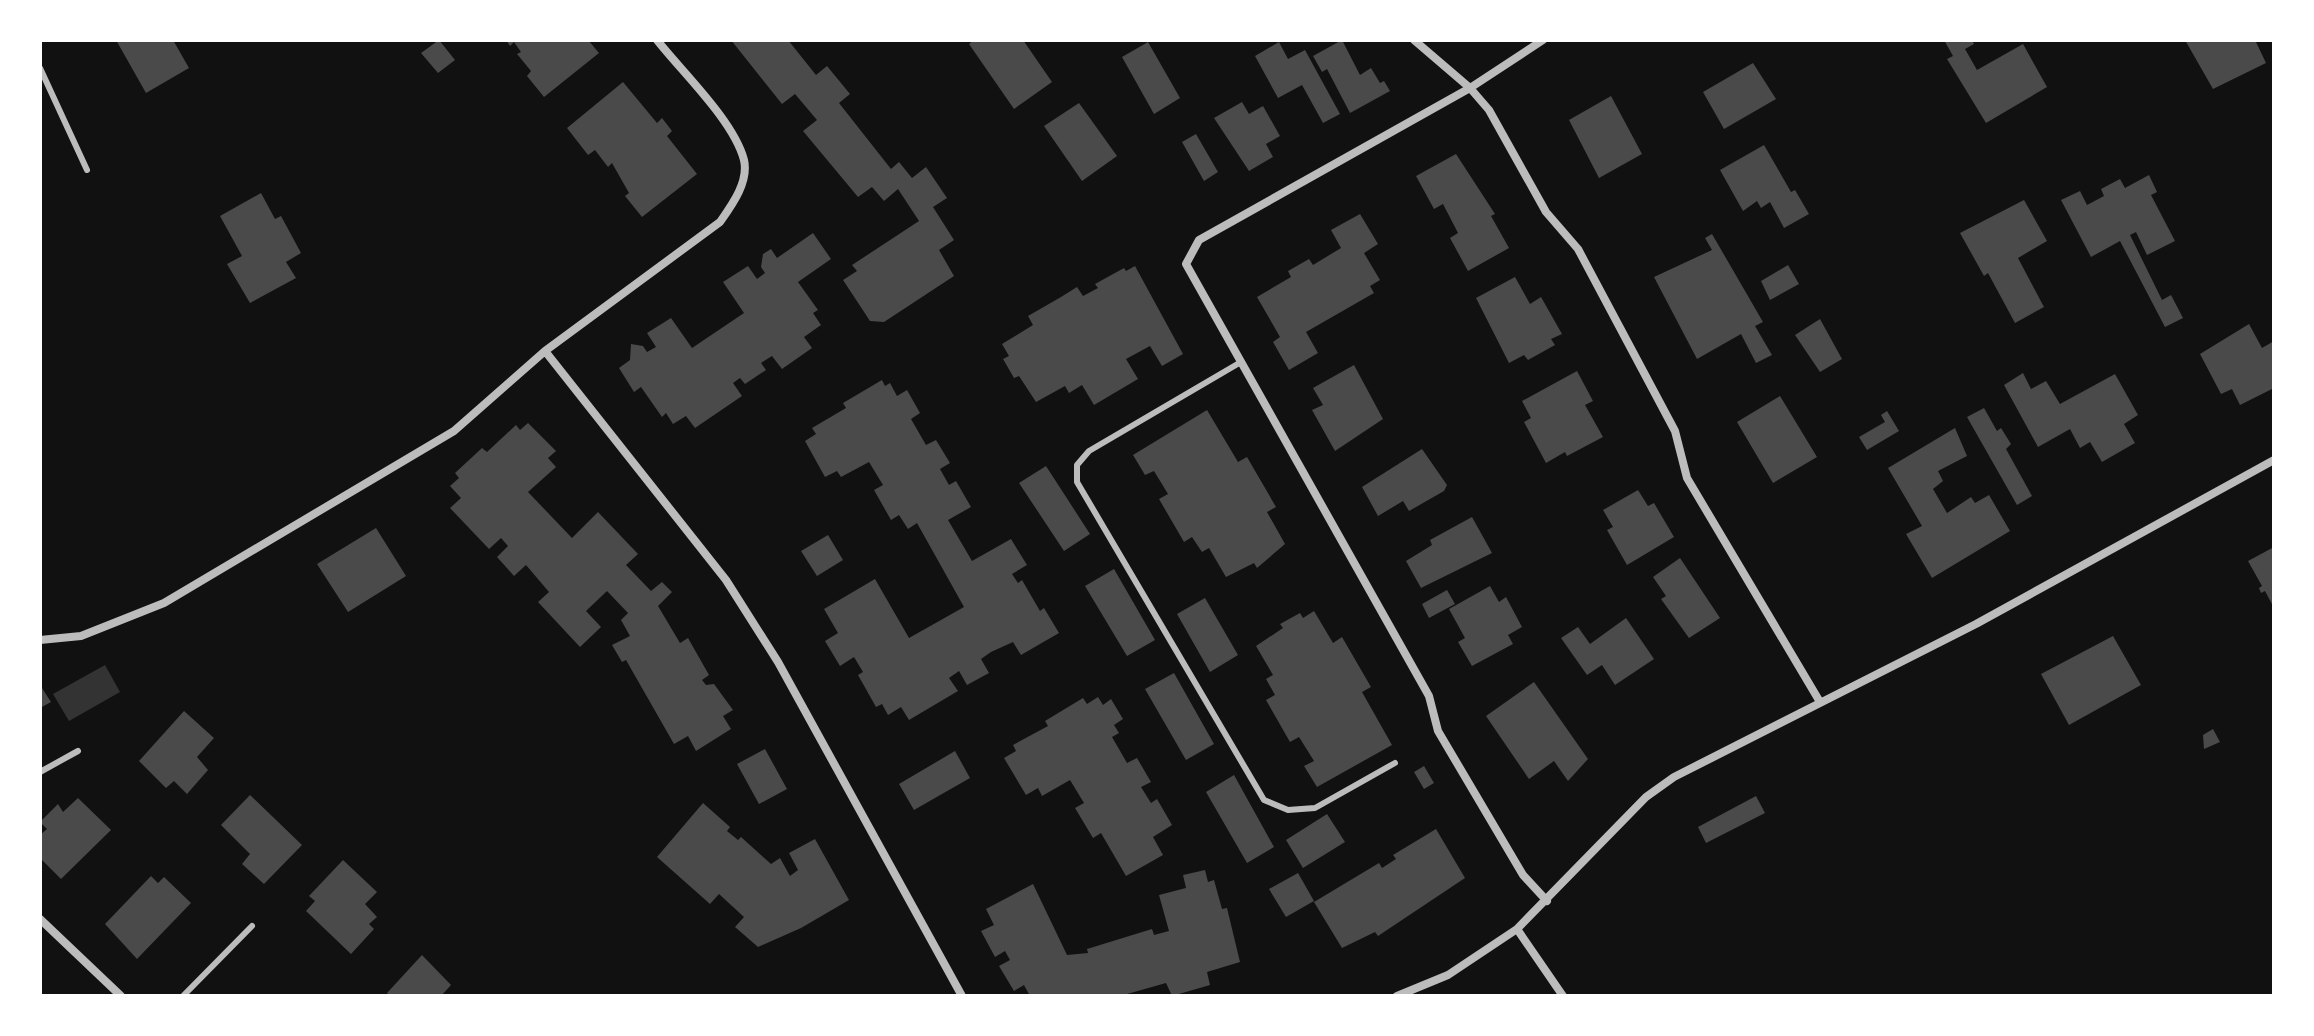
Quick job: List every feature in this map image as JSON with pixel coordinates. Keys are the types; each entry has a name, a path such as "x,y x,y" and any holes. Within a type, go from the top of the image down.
{"street":[{"path":"40,640 81,636 134,618 454,431 545,351 720,222 739,194 745,162 729,128 657,40"},
{"path":"1414,40 1470,88 1489,110 1546,212 1578,249 1675,431 1687,478 1820,702"},
{"path":"1543,40 1470,88 1199,240 1186,264 1429,696 1438,731 1523,875 1547,901"},
{"path":"545,351 726,580 778,662 962,996"},
{"path":"1397,996 1448,975 1517,929 1646,797 1674,777 1976,624 2274,460"},
{"path":"40,919 121,996"},
{"path":"1517,929 1563,996"}],"lane":[{"path":"40,68 87,170"},
{"path":"1241,362 1089,451 1077,465 1077,482 1264,800 1288,810 1315,808 1395,763"},
{"path":"40,772 78,751"},
{"path":"183,996 252,926"}],"shaded area":[{"path":"105,665 120,692 69,721 53,694"}],"building":[{"path":"116,40 173,40 189,68 146,93"},
{"path":"439,40 455,60 438,73 421,53"},
{"path":"506,40 588,40 599,53 544,97 527,76 531,71 517,54 521,52 514,42 510,46"},
{"path":"731,40 788,40 816,75 827,66 850,94 839,103 891,169 899,162 912,178 926,167 947,198 933,207 954,240 939,250 954,276 884,322 870,321 843,280 857,271 852,265 919,221 898,189 884,201 872,187 858,197 803,131 817,120 795,94 782,104"},
{"path":"974,40 1023,40 1052,82 1014,109 969,44"},
{"path":"1342,40 1360,75 1371,68 1380,83 1384,81 1390,91 1350,113 1327,69 1322,72 1313,56"},
{"path":"1944,40 1972,40 1974,44 1965,49 1977,70 2023,44 2047,87 1986,123 1947,59 1953,56"},
{"path":"2185,40 2255,40 2266,63 2213,89"},
{"path":"1148,42 1180,98 1154,114 1122,57"},
{"path":"1279,42 1288,59 1305,50 1340,114 1323,123 1302,85 1278,98 1255,56"},
{"path":"1753,63 1776,99 1724,129 1703,92"},
{"path":"623,82 657,123 662,118 672,131 667,136 697,174 642,217 625,196 629,193 612,163 608,167 595,150 588,155 567,128"},
{"path":"1611,96 1642,154 1599,178 1569,120"},
{"path":"1242,102 1249,114 1263,106 1280,136 1266,144 1273,157 1249,171 1214,118"},
{"path":"1079,103 1117,156 1082,181 1044,126"},
{"path":"1196,134 1218,172 1204,181 1182,142"},
{"path":"1764,145 1791,192 1795,190 1809,214 1784,228 1770,202 1761,208 1757,201 1743,211 1720,170"},
{"path":"1456,154 1495,214 1491,216 1509,248 1468,271 1450,238 1458,233 1443,204 1434,209 1416,176"},
{"path":"2149,175 2157,192 2151,195 2175,241 2147,255 2136,232 2130,235 2162,300 2171,295 2183,318 2165,327 2120,241 2091,257 2061,200 2080,191 2087,205 2104,196 2101,189 2120,179 2125,188"},
{"path":"261,193 275,219 281,216 301,253 286,262 296,278 250,303 227,264 242,256 220,216"},
{"path":"2024,200 2047,241 2018,258 2044,307 2015,323 1988,273 1984,276 1960,233"},
{"path":"1360,214 1378,244 1364,253 1380,280 1370,286 1374,293 1306,332 1318,353 1289,370 1273,342 1280,337 1257,297 1291,277 1288,271 1309,259 1313,265 1341,248 1331,230"},
{"path":"813,233 831,259 798,282 818,310 813,313 821,325 804,337 812,348 782,369 772,356 761,363 766,370 745,384 740,378 733,383 742,396 695,428 686,416 673,424 666,413 662,417 641,387 634,392 619,368 630,360 631,344 643,346 647,352 656,347 647,333 671,318 692,348 744,313 723,282 748,266 757,279 765,273 761,267 763,254 771,249 777,258"},
{"path":"1712,234 1763,322 1755,326 1772,355 1756,363 1741,334 1697,359 1654,277 1712,250 1705,238"},
{"path":"1788,265 1799,284 1770,300 1761,281"},
{"path":"1135,266 1183,354 1162,366 1150,346 1126,359 1138,379 1094,405 1082,385 1069,393 1065,386 1036,402 1019,376 1014,378 1003,359 1009,356 1002,344 1033,325 1028,316 1077,287 1083,296 1098,288 1095,284 1124,268 1126,271"},
{"path":"1515,277 1530,304 1541,297 1562,334 1551,339 1555,345 1528,360 1524,355 1509,363 1476,298"},
{"path":"1820,319 1842,359 1820,372 1795,335"},
{"path":"2249,324 2262,348 2274,341 2274,388 2240,405 2232,389 2221,394 2200,354"},
{"path":"1354,365 1383,419 1335,451 1312,410 1323,405 1313,388"},
{"path":"1577,371 1593,401 1585,405 1603,437 1546,463 1524,422 1531,418 1522,401"},
{"path":"2023,373 2031,389 2046,381 2060,404 2115,374 2138,415 2124,424 2135,443 2102,462 2090,442 2080,448 2070,429 2038,447 2004,385"},
{"path":"882,380 885,386 890,383 897,396 907,390 920,413 911,419 926,445 936,440 950,463 940,469 949,485 956,481 971,507 948,520 972,561 1011,539 1027,565 1012,574 1018,583 1022,580 1040,611 1044,608 1059,633 1021,655 1013,642 991,652 981,659 989,673 967,685 959,671 949,678 958,691 909,720 901,707 888,715 882,704 876,707 858,675 863,672 854,657 840,666 825,641 838,633 824,609 875,579 909,638 964,607 917,523 908,529 899,515 891,520 874,490 883,485 869,462 841,477 837,471 825,477 805,441 816,434 812,428 846,408 843,403"},
{"path":"1780,396 1817,457 1773,483 1737,422"},
{"path":"1984,408 1997,431 2001,428 2011,444 2006,449 2032,496 2017,505 1967,417"},
{"path":"1207,410 1238,462 1247,457 1276,507 1267,512 1285,544 1257,568 1254,563 1226,577 1209,548 1202,552 1192,537 1184,542 1159,499 1168,494 1154,471 1145,475 1133,455"},
{"path":"1887,411 1899,431 1867,450 1859,437 1885,422 1881,415"},
{"path":"528,423 556,451 548,458 556,467 528,492 572,538 598,512 638,554 626,565 651,591 662,582 672,592 658,606 680,643 688,638 709,675 702,680 706,685 714,684 733,710 723,716 731,729 696,751 688,736 674,744 626,660 622,662 612,645 630,636 621,620 628,613 607,591 586,611 601,627 580,647 538,602 549,592 526,565 514,576 497,557 508,546 501,538 489,549 450,508 461,498 450,486 459,478 455,473 482,448 487,452 516,425 520,430"},
{"path":"1955,428 1967,456 1938,471 1943,481 1933,489 1947,513 1971,497 1975,503 1989,495 2010,531 1932,578 1906,534 1922,526 1888,468"},
{"path":"1422,449 1447,485 1444,491 1409,511 1403,501 1378,516 1362,487"},
{"path":"1046,466 1090,534 1064,551 1019,483"},
{"path":"1638,490 1648,506 1654,503 1674,537 1627,565 1607,530 1613,527 1603,510"},
{"path":"1472,517 1492,553 1421,588 1406,561 1432,545 1430,540"},
{"path":"376,528 406,576 348,612 317,564"},
{"path":"828,535 843,560 817,576 801,551"},
{"path":"2274,547 2274,608 2265,591 2261,593 2259,588 2262,586 2248,561"},
{"path":"1680,558 1720,618 1689,638 1661,599 1666,596 1653,577"},
{"path":"1114,569 1155,640 1127,656 1085,586"},
{"path":"1490,586 1499,602 1506,597 1522,627 1508,635 1513,644 1472,666 1458,642 1465,638 1449,609"},
{"path":"1447,590 1455,604 1429,618 1422,604"},
{"path":"1205,598 1238,655 1210,672 1177,614"},
{"path":"1314,611 1333,643 1342,637 1371,687 1362,692 1392,745 1317,787 1304,766 1314,761 1299,737 1290,742 1266,700 1275,695 1266,679 1273,675 1256,646 1283,628 1280,624 1300,613 1303,618"},
{"path":"1626,618 1654,659 1615,685 1602,665 1587,675 1561,638 1578,627 1590,644"},
{"path":"2113,636 2141,685 2069,725 2041,674"},
{"path":"1174,673 1214,744 1186,760 1145,689"},
{"path":"1534,682 1588,759 1568,781 1554,761 1529,779 1486,716"},
{"path":"40,685 51,702 40,708"},
{"path":"1098,697 1103,705 1111,699 1123,719 1114,725 1119,733 1112,737 1127,763 1137,758 1151,782 1141,787 1151,803 1157,799 1172,825 1153,837 1163,855 1126,876 1101,833 1093,838 1075,808 1084,803 1070,780 1042,796 1038,788 1026,795 1004,758 1016,751 1013,745 1048,726 1045,721 1083,698 1087,704"},
{"path":"184,711 214,738 197,757 208,770 187,794 174,781 166,788 139,761"},
{"path":"2213,729 2220,742 2204,749 2203,735"},
{"path":"765,749 787,789 759,804 737,764"},
{"path":"955,751 970,778 914,810 899,784"},
{"path":"1424,766 1434,783 1424,789 1414,772"},
{"path":"1234,775 1274,847 1247,863 1206,792"},
{"path":"250,795 302,845 264,884 242,864 250,854 221,825"},
{"path":"1756,796 1765,813 1706,843 1698,827"},
{"path":"78,798 111,830 61,879 40,858 40,835 47,829 40,822 58,804 63,812"},
{"path":"703,803 730,827 727,831 738,840 741,837 771,864 780,858 790,876 798,870 789,853 815,839 849,900 801,928 758,947 735,927 744,917 719,894 710,904 657,857"},
{"path":"1327,814 1345,842 1303,868 1286,840"},
{"path":"1436,829 1465,878 1378,936 1375,932 1342,948 1314,902 1379,863 1382,868 1396,859 1393,855"},
{"path":"343,860 377,892 365,904 377,917 369,924 374,929 351,954 306,911 315,901 309,896"},
{"path":"1205,870 1208,882 1214,880 1222,909 1227,908 1240,962 1207,972 1210,985 1172,996 1166,983 1120,996 1030,996 1024,985 1014,991 999,966 1010,960 1005,951 995,957 981,931 994,925 986,909 1033,884 1067,955 1088,953 1087,949 1152,929 1154,935 1169,931 1159,895 1186,888 1183,875"},
{"path":"1298,873 1314,901 1286,917 1269,889"},
{"path":"151,876 158,883 164,877 191,903 137,959 105,924"},
{"path":"422,955 451,985 441,996 390,996 387,993"}]}
